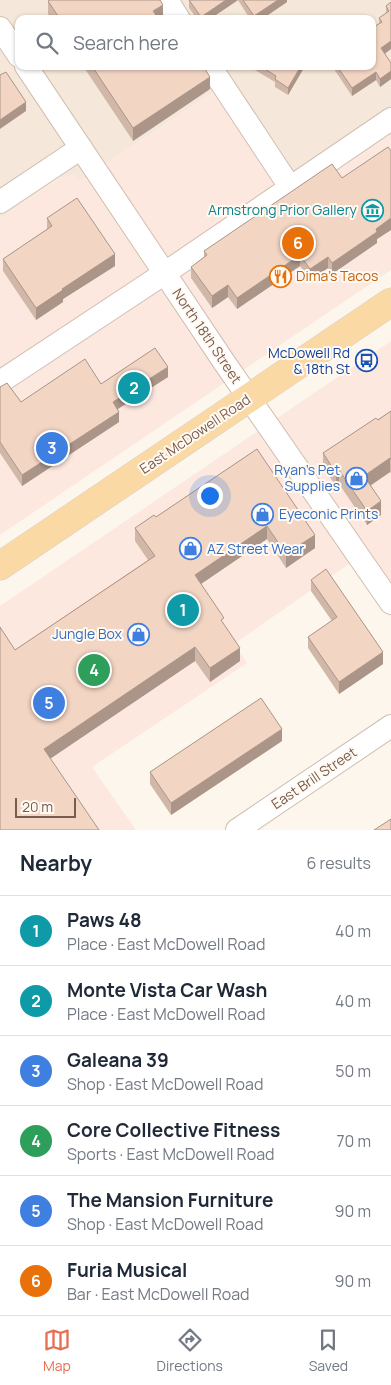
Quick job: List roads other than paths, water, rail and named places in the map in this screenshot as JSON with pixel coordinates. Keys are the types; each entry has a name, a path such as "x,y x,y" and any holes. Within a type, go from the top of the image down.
{"main road":[{"name":"East McDowell Road","path":"0,566 391,302"}],"street":[{"path":"166,0 176,15"},
{"path":"0,28 15,50"},
{"name":"North 18th Street","path":"29,70 224,362 391,603"},
{"path":"213,70 290,187"},
{"path":"0,382 391,119"},
{"path":"0,202 81,148"},
{"name":"East Brill Street","path":"237,830 391,726"}],"place":[{"name":"Armstrong Prior Gallery","path":"373,210"},
{"name":"Furia Musical","path":"298,243"},
{"name":"Dima's Tacos","path":"280,276"},
{"name":"McDowell Rd & 18th St","path":"366,361"},
{"name":"Monte Vista Car Wash","path":"134,388"},
{"name":"Galeana 39","path":"52,448"},
{"name":"Ryan's Pet Supplies","path":"356,478"},
{"name":"Eyeconic Prints","path":"263,514"},
{"name":"AZ Street Wear","path":"191,549"},
{"name":"Paws 48","path":"183,610"},
{"name":"Jungle Box","path":"138,634"},
{"name":"Core Collective Fitness","path":"94,670"},
{"name":"The Mansion Furniture","path":"49,703"}]}
